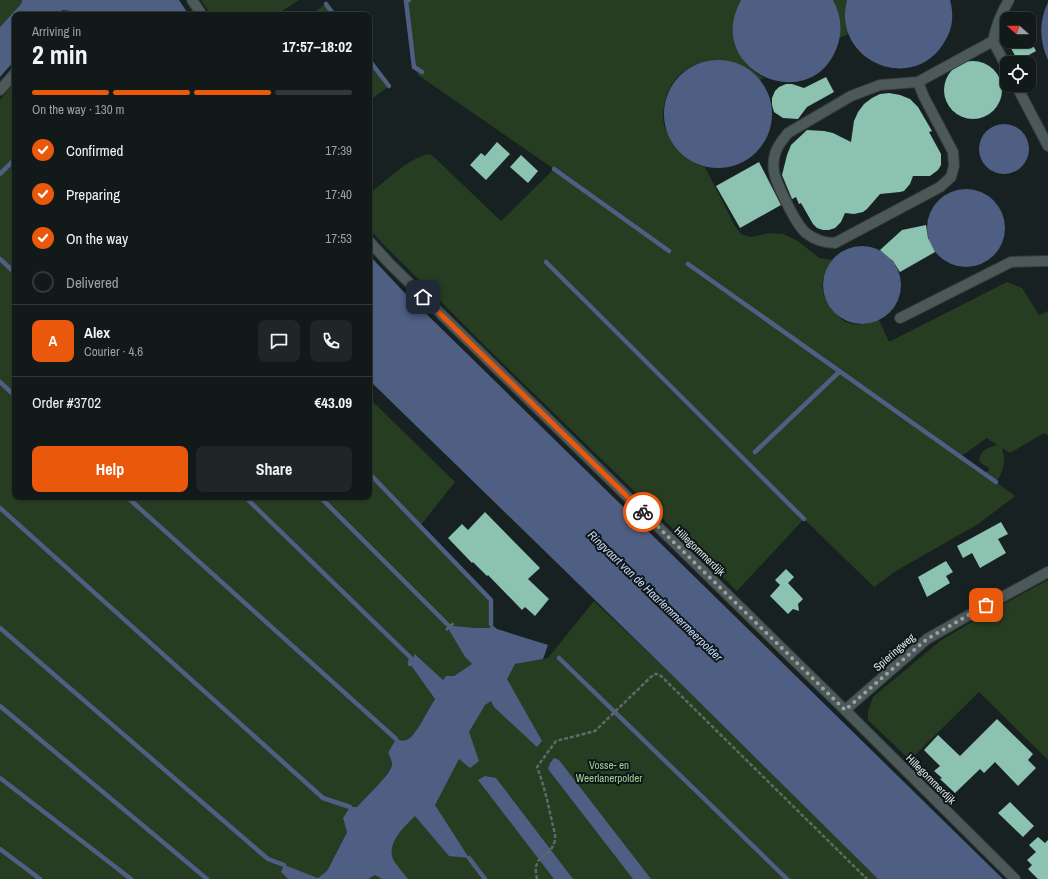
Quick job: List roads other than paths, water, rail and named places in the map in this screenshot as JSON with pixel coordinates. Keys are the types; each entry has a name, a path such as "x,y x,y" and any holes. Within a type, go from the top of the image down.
{"street":[{"path":"192,0 200,12"},
{"path":"1001,56 993,41 1000,14 1009,0"},
{"path":"918,82 924,97 953,152 954,166 951,177 940,187 835,244 825,243 814,239 804,232 795,220 775,175 775,152 781,141 788,134 852,96 880,85 918,82 993,41"},
{"path":"0,90 12,76"},
{"path":"1020,92 1048,145"},
{"name":"Hillegommerdijk","path":"372,244 390,264 845,710 1015,879"},
{"path":"900,318 1011,262 1048,261"},
{"name":"Spieringweg","path":"845,710 927,639 1048,572"}],"water":[{"path":"22,0 179,0 187,12 71,12 63,10 59,12 14,12 21,4"},
{"path":"741,0 833,0 838,11 840,35 837,47 824,68 806,80 785,82 765,77 747,65 736,47 733,25"},
{"path":"847,0 950,0 952,16 950,32 945,41 931,58 914,66 896,68 878,64 863,54 851,40 845,22"},
{"path":"1048,2 1048,60 1043,45 1041,31 1043,16"},
{"path":"12,14 12,63 0,77 0,27"},
{"path":"718,60 739,64 756,76 768,93 772,114 768,135 756,152 739,164 718,168 697,164 680,152 668,135 664,114 668,93 680,76 697,64"},
{"path":"1004,124 1014,126 1022,131 1027,139 1029,149 1027,159 1022,167 1014,172 1004,174 994,172 986,167 981,159 979,149 981,139 986,131 994,126"},
{"path":"966,189 981,192 994,200 1002,213 1005,228 1002,243 994,256 981,264 966,267 951,264 938,256 930,243 927,228 930,213 938,200 951,192"},
{"path":"862,246 877,249 890,257 898,270 901,285 898,300 890,313 877,321 862,324 847,321 834,313 826,300 823,285 826,270 834,257 847,249"},
{"name":"Ringvaart van de Haarlemmermeerpolder","path":"372,258 402,290 1003,879 878,879 673,676 372,383"},
{"path":"491,624 497,629 548,645 543,659 515,664 507,679 542,741 537,747 494,707 491,701 485,705 469,732 479,761 470,768 459,759 435,805 469,858 449,856 415,816 397,836 392,848 394,861 408,879 382,879 375,875 368,879 288,879 281,872 284,865 318,878 327,871 347,832 343,818 350,807 357,807 387,775 392,765 388,753 396,739 406,740 415,733 435,699 410,664 415,654 443,680 446,676 454,676 472,664 465,657 449,630 453,626 490,628"},
{"path":"554,758 559,760 651,879 633,879 548,769"},
{"path":"485,776 496,778 573,879 554,879 478,780"}],"waterway":[{"path":"409,0 406,1 414,67 422,72"},
{"path":"326,4 332,12"},
{"path":"372,64 389,86"},
{"path":"0,174 12,162"},
{"path":"554,169 669,251"},
{"path":"0,259 12,270"},
{"path":"546,262 804,519"},
{"path":"688,264 996,482"},
{"path":"755,452 839,372"},
{"path":"0,382 12,393"},
{"path":"372,476 491,600 491,624"},
{"path":"130,500 396,739"},
{"path":"248,500 411,658 410,664"},
{"path":"323,500 451,628"},
{"path":"0,508 323,798 350,807"},
{"path":"0,628 268,859 284,865"},
{"path":"559,658 787,879"},
{"path":"0,706 207,879"},
{"path":"0,778 131,879"},
{"path":"0,849 40,879"},
{"path":"469,858 485,879"}],"park label":[{"name":"Vosse- en Weerlanerpolder","path":"609,771"}]}
